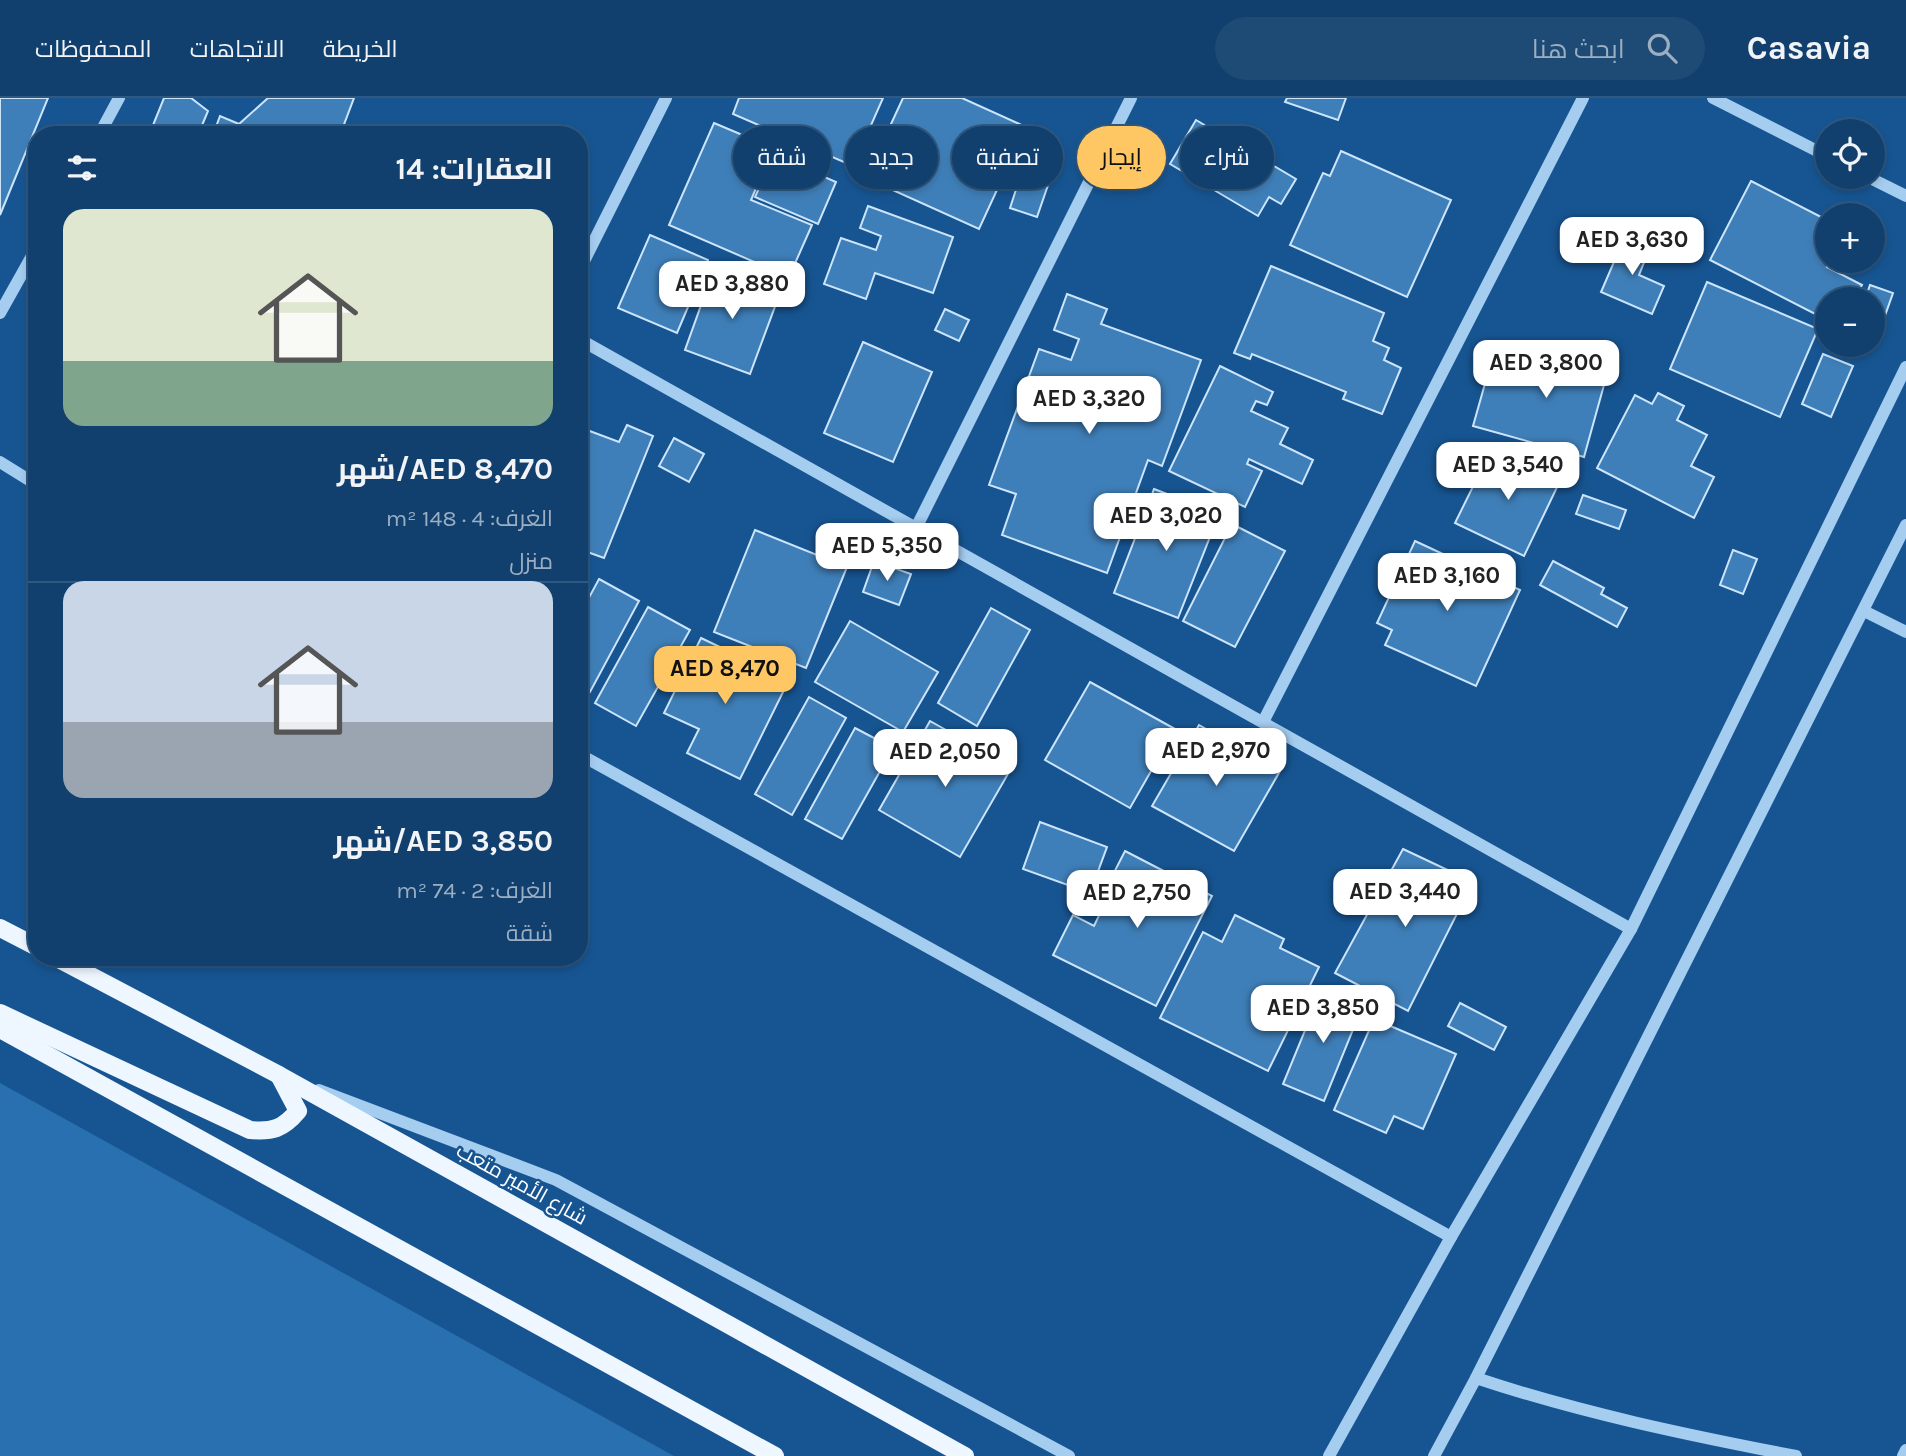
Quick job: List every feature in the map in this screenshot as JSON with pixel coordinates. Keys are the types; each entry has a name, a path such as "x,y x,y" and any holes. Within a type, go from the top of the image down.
{"main road":[{"path":"0,928 28,942"},
{"name":"شارع الأمير متعب","path":"72,966 279,1075 965,1456"},
{"path":"0,1013 250,1130 268,1132 286,1126 298,1111 279,1075"},
{"path":"0,1029 775,1456"}],"street":[{"path":"916,528 1131,98"},
{"path":"1263,722 1583,98"},
{"path":"1713,98 1815,150"},
{"path":"103,126 115,99"},
{"path":"588,253 663,99"},
{"path":"1885,186 1906,196"},
{"path":"0,313 28,263"},
{"path":"588,344 1631,929"},
{"path":"1329,1456 1451,1237 1631,929 1906,367"},
{"path":"0,462 28,479"},
{"path":"1434,1456 1476,1378 1906,525"},
{"path":"1864,611 1906,632"},
{"path":"588,759 1451,1237"},
{"path":"279,1075 555,1180 1069,1456"},
{"path":"1476,1378 1560,1406 1683,1435 1796,1456"},
{"path":"1903,1456 1906,1450"}],"shaded area":[{"path":"0,1083 674,1456 0,1456"}],"building":[{"path":"0,98 48,98 37,126 28,126 28,147 0,215"},
{"path":"164,98 191,98 208,111 202,126 153,126"},
{"path":"268,98 354,98 343,126 216,126 220,116 239,124"},
{"path":"739,98 883,98 871,126 845,126 845,163 831,156 831,126 761,126 733,114"},
{"path":"903,98 962,98 1024,126 952,126 952,189 997,189 979,229 890,189 938,189 938,126 890,126"},
{"path":"1287,98 1346,98 1338,120 1285,102"},
{"path":"1196,120 1206,126 1192,126"},
{"path":"714,123 733,131 733,189 756,189 751,200 812,225 789,277 669,225"},
{"path":"1180,147 1180,170 1170,164"},
{"path":"1341,151 1451,200 1407,297 1290,245 1323,173 1330,176"},
{"path":"1274,166 1296,179 1281,204 1269,197 1258,216 1212,189 1274,189"},
{"path":"831,180 836,182 818,224 755,197 759,189 831,189"},
{"path":"1751,181 1815,214 1815,273 1839,273 1862,285 1815,287 1815,314 1710,260"},
{"path":"1016,189 1047,189 1037,217 1010,208"},
{"path":"868,206 953,237 933,293 875,273 866,299 824,284 841,238 876,250 881,236 860,228"},
{"path":"1626,234 1651,245 1639,275 1664,286 1652,314 1601,292"},
{"path":"650,235 708,260 677,333 618,308"},
{"path":"1271,266 1384,313 1373,341 1389,348 1384,360 1401,368 1382,414 1343,399 1346,392 1252,354 1250,359 1234,353"},
{"path":"714,269 780,293 750,374 685,350"},
{"path":"1707,282 1815,328 1815,336 1780,417 1670,369"},
{"path":"1885,290 1893,293 1885,316"},
{"path":"1067,294 1107,309 1101,324 1201,360 1162,466 1148,460 1107,573 1002,535 1016,494 989,485 1039,349 1071,360 1079,339 1054,330"},
{"path":"945,309 969,320 959,341 935,330"},
{"path":"863,342 932,372 893,462 824,433"},
{"path":"1599,345 1614,349 1584,457 1473,426 1488,373 1510,379 1520,346 1593,367"},
{"path":"1822,357 1830,357 1853,366 1831,417 1802,404"},
{"path":"1220,366 1273,392 1267,405 1256,401 1251,411 1288,428 1280,444 1313,460 1302,484 1249,459 1247,464 1262,471 1245,507 1169,471"},
{"path":"1658,393 1684,406 1677,420 1707,435 1691,466 1714,477 1694,518 1597,468 1635,395 1652,404"},
{"path":"627,425 653,436 604,558 588,552 588,430 619,442"},
{"path":"674,438 704,454 689,482 659,466"},
{"path":"1492,448 1560,481 1524,556 1455,523"},
{"path":"1154,489 1219,514 1178,618 1114,593"},
{"path":"1583,495 1626,510 1619,529 1576,514"},
{"path":"1232,524 1285,551 1235,647 1183,621"},
{"path":"755,530 847,567 806,668 714,632"},
{"path":"1415,541 1520,590 1476,686 1385,645 1392,630 1377,623"},
{"path":"1733,550 1757,559 1743,594 1720,585"},
{"path":"874,561 911,574 899,605 863,592"},
{"path":"1553,561 1604,588 1601,594 1627,608 1617,627 1540,585"},
{"path":"599,579 639,601 590,692 588,691 588,599"},
{"path":"648,607 690,630 636,726 595,703"},
{"path":"991,608 1030,630 977,726 938,703"},
{"path":"850,621 938,672 903,732 815,682"},
{"path":"701,638 789,680 740,779 687,753 699,729 664,713"},
{"path":"1090,682 1175,729 1130,808 1045,760"},
{"path":"809,697 846,718 792,815 755,794"},
{"path":"930,721 1012,767 960,857 879,810"},
{"path":"1199,725 1280,771 1234,851 1152,806"},
{"path":"855,728 893,748 842,839 805,819"},
{"path":"1040,822 1107,847 1090,893 1023,869"},
{"path":"1403,849 1473,882 1408,1011 1335,973"},
{"path":"1125,851 1212,896 1156,1006 1053,955 1073,915 1094,926 1109,895 1104,892"},
{"path":"1235,915 1284,939 1280,948 1319,967 1268,1071 1160,1018 1203,932 1222,942"},
{"path":"1322,989 1363,1005 1324,1101 1283,1084"},
{"path":"1460,1003 1506,1027 1494,1050 1448,1026"},
{"path":"1374,1019 1456,1054 1423,1129 1394,1116 1386,1133 1334,1110"}]}
